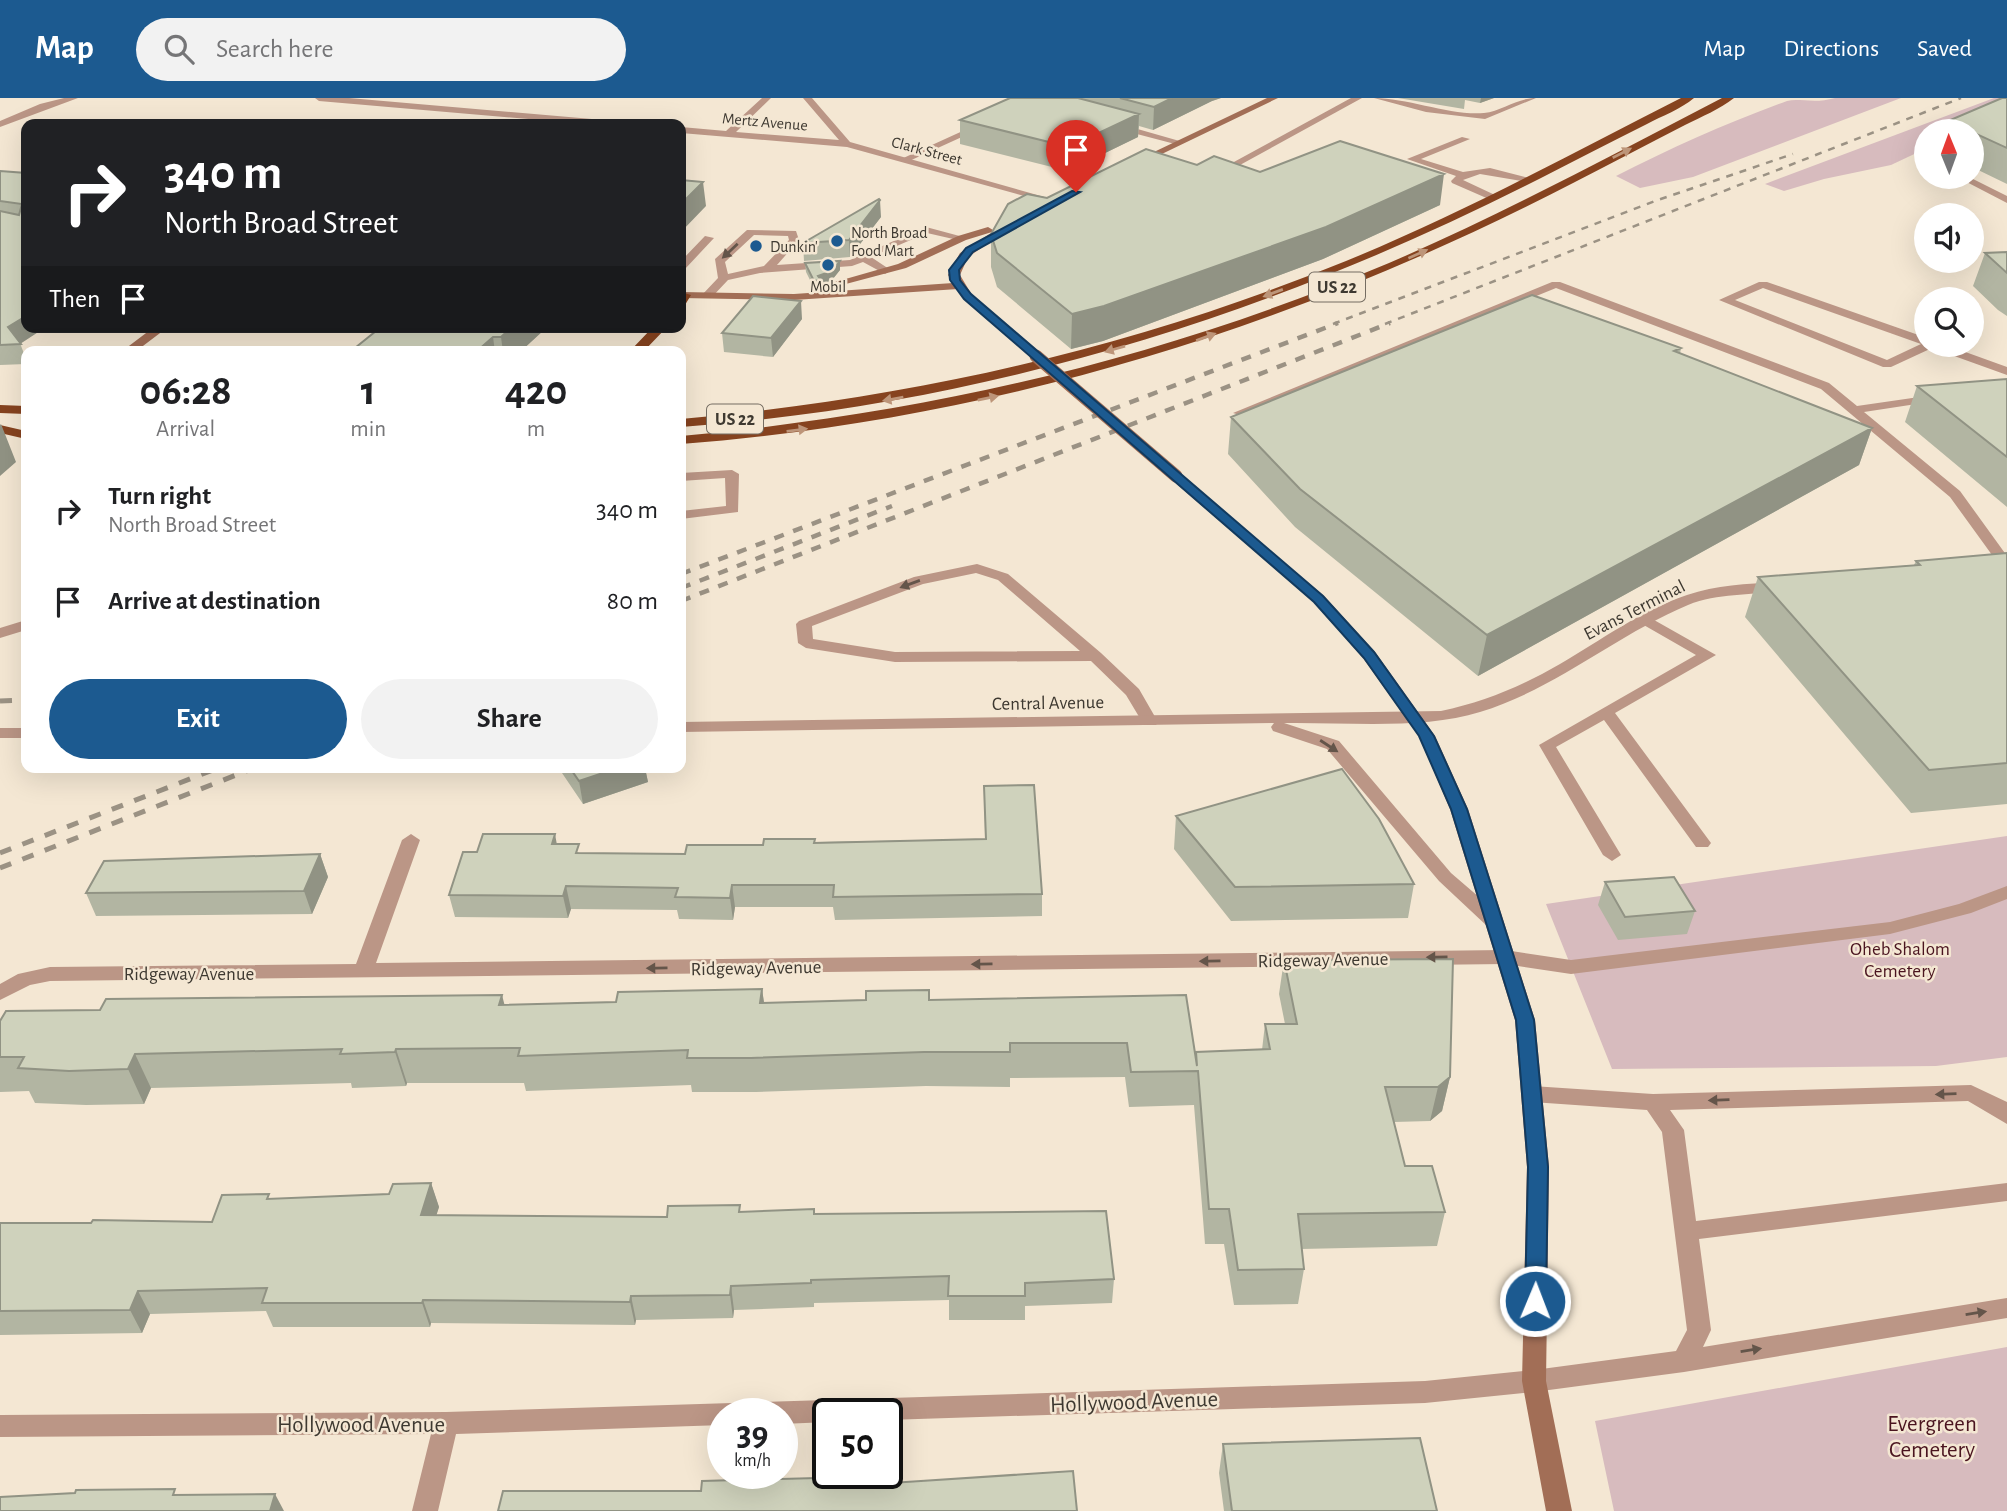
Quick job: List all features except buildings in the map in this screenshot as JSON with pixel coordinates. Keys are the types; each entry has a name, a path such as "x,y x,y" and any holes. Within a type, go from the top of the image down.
{"highway":[{"name":"US 22","path":"686,423 788,414 910,396 1006,377 1104,352 1202,320 1353,262 1528,179 1689,98"},
{"name":"US 22","path":"686,440 816,428 921,412 1051,384 1167,350 1343,285 1444,242 1729,98"},
{"path":"641,346 655,333"},
{"path":"0,409 21,410"},
{"path":"0,428 21,428"},
{"path":"0,428 21,434"}],"main road":[{"path":"1128,167 1274,98"},
{"path":"1039,211 1062,200"},
{"path":"763,298 915,262 962,238 1018,221 964,255 954,270 958,286 1319,599 1369,655 1416,718 1459,809 1525,1020 1538,1167 1534,1381 1559,1511"},
{"path":"686,297 763,298 958,286"},
{"path":"135,346 154,333"}],"street":[{"path":"0,124 43,106 74,98"},
{"path":"319,98 558,119"},
{"path":"728,134 767,98"},
{"path":"807,98 847,144"},
{"path":"1203,181 1359,98"},
{"path":"1378,98 1426,109 1485,117 1532,98"},
{"path":"1425,98 1436,99"},
{"path":"1454,101 1501,111"},
{"path":"904,160 990,122"},
{"path":"1107,124 1178,142"},
{"name":"Mertz Avenue","path":"686,130 847,144"},
{"path":"1465,139 1412,159 1461,174 1479,170 1528,179"},
{"name":"Clark Street","path":"847,144 1062,200"},
{"path":"1128,167 1140,170"},
{"path":"1461,174 1456,181 1491,197"},
{"path":"1984,188 2007,200"},
{"path":"707,296 724,278 767,270 852,263 926,230 962,238"},
{"path":"724,278 719,261 751,232 792,233 794,240 767,270"},
{"path":"686,262 709,238"},
{"path":"863,257 885,271"},
{"path":"1239,413 1556,284 1825,386 1955,494 2001,564"},
{"path":"1763,284 1927,343 1887,364 1724,300 1763,284"},
{"path":"1968,357 2007,371"},
{"path":"1854,410 1956,393"},
{"path":"686,477 732,474 733,509 686,514"},
{"path":"1095,656 895,657 806,643 804,624 919,580 977,568 1003,577 1095,656 1133,692 1150,722"},
{"name":"Evans Terminal","path":"1416,718 1461,714 1498,703 1695,597 1799,584"},
{"path":"1612,855 1547,745 1708,655 1647,621"},
{"path":"0,633 21,627"},
{"path":"1606,712 1702,844"},
{"name":"Central Avenue","path":"686,727 1416,718"},
{"path":"1241,720 1297,731 1333,745 1446,877 1494,921"},
{"path":"0,733 21,733"},
{"path":"363,972 411,840"},
{"name":"Ridgeway Avenue","path":"4,990 50,974 1505,957 1571,967 1890,928 1964,909 2007,892"},
{"path":"1532,1094 1653,1102 1971,1093 2003,1110 2007,1116"},
{"path":"1653,1102 1673,1130 1699,1330 1684,1361"},
{"path":"1686,1231 2007,1192"},
{"name":"Hollywood Avenue","path":"798,1412 1425,1392 1684,1361 2007,1308"},
{"name":"Hollywood Avenue","path":"0,1426 446,1423 707,1415"},
{"path":"425,1511 446,1423"}],"green space":[{"path":"1835,98 1901,98 1693,177 1640,188 1616,176 1700,136 1787,101 1821,101"},
{"path":"1994,98 2007,98 1982,119 1938,119"},
{"path":"1914,128 1914,154 1891,165 1824,179 1784,191 1765,184"},
{"name":"Oheb Shalom Cemetery","path":"2007,836 2007,1057 1936,1066 1612,1069 1546,904"},
{"name":"Evergreen Cemetery","path":"2007,1347 2007,1511 1614,1511 1595,1421"}],"railway":[{"path":"1385,324 1961,98"},
{"path":"1333,324 1655,201 1793,154"},
{"path":"686,572 1338,323"},
{"path":"686,599 1390,323"},
{"path":"686,586 892,506"},
{"path":"0,701 21,700"},
{"path":"0,853 205,773"},
{"path":"0,868 241,773"}],"place":[{"name":"North Broad Food Mart","path":"837,241"},
{"name":"Dunkin'","path":"756,246"},
{"name":"Mobil","path":"828,265"}],"route":[{"path":"1076,192 1018,221 969,250 954,270 955,280 968,296 1319,599 1369,655 1427,736 1459,809 1525,1020 1538,1167 1535,1301"}]}
